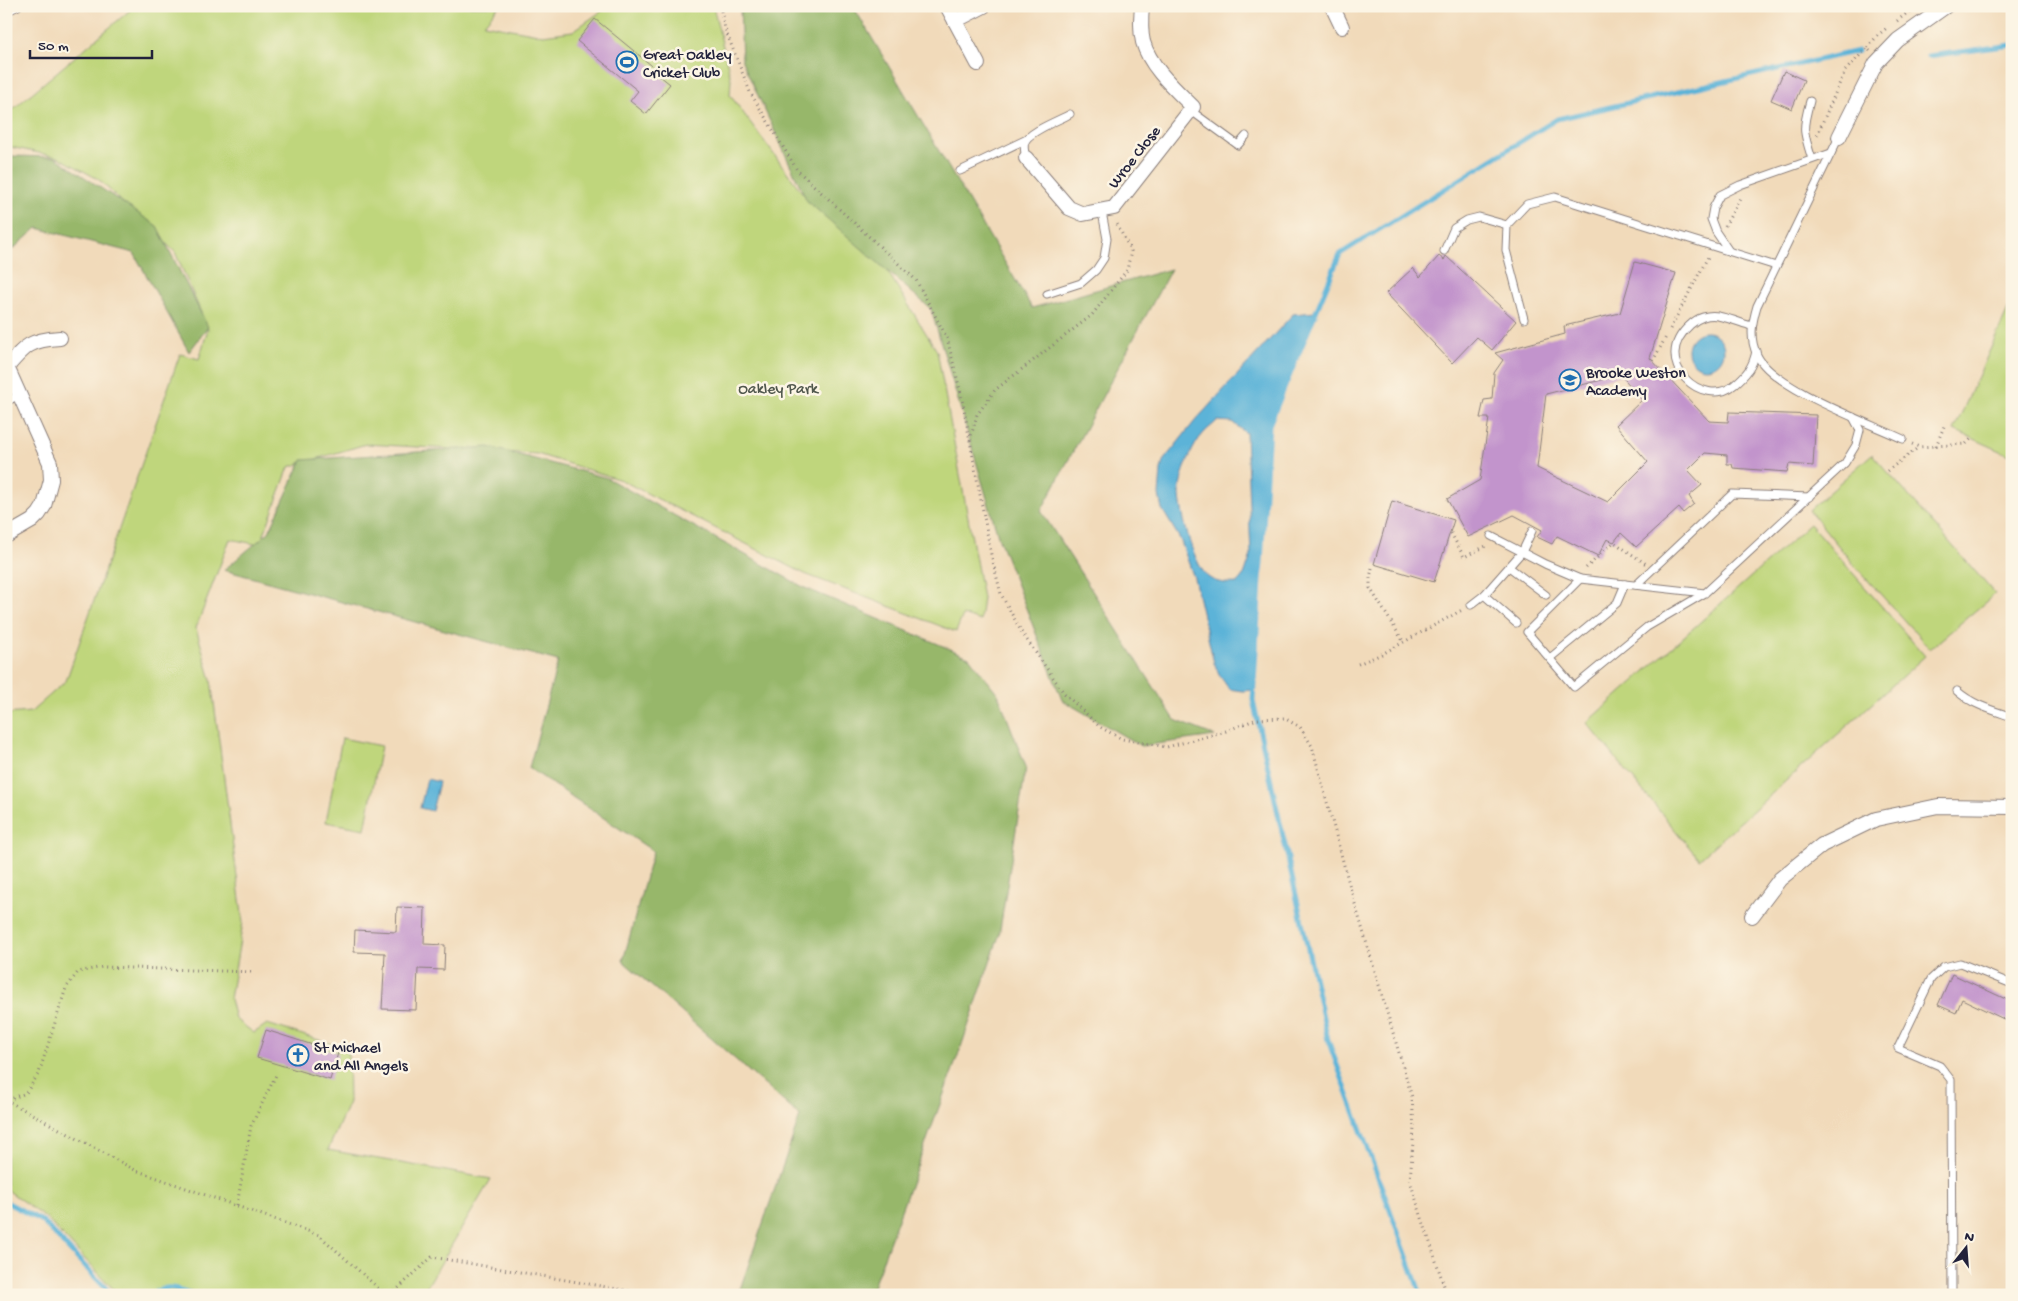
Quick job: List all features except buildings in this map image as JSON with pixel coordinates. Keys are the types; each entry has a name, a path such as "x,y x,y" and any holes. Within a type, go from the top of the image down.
{"street":[{"path":"947,6 978,64"},
{"path":"955,22 984,6"},
{"path":"1142,6 1141,30 1146,49 1159,70 1192,108"},
{"path":"1332,6 1342,27"},
{"path":"1839,137 1876,62 1898,40 1946,6"},
{"name":"Wroe Close","path":"1108,210 1192,108"},
{"path":"1026,158 1069,208 1083,214 1108,210"},
{"path":"6,536 32,521 39,514 44,506 51,480 50,462 7,367 22,350 39,339 60,338"},
{"path":"1752,916 1780,879 1822,845 1876,819 1938,806 2012,807"}],"lane":[{"path":"6,12 18,6"},
{"path":"1810,101 1804,124 1807,144 1812,159"},
{"path":"1192,108 1238,145 1246,136"},
{"path":"960,171 1025,140 1032,133 1070,114"},
{"path":"1839,137 1757,306 1751,326 1756,350 1758,356 1774,374 1797,391 1903,439"},
{"path":"1025,140 1026,158"},
{"path":"1729,251 1716,232 1712,219 1716,200 1726,190 1831,153"},
{"path":"1524,319 1506,250 1507,225 1527,204 1555,198 1776,266"},
{"path":"1047,294 1081,283 1096,270 1104,258 1108,210"},
{"path":"1444,251 1454,228 1468,220 1479,217 1507,225"},
{"path":"1751,326 1718,316 1705,316 1695,320 1680,334 1674,349 1675,365 1695,387 1713,392 1730,388 1748,374 1756,350"},
{"path":"6,402 19,395"},
{"path":"1579,578 1526,632 1574,687 1647,627 1705,593 1845,463 1856,445 1860,430 1853,417"},
{"path":"1636,585 1732,494 1809,497"},
{"path":"1471,605 1484,595 1522,552 1532,531"},
{"path":"1491,536 1579,578 1705,593"},
{"path":"1509,567 1546,595"},
{"path":"1550,658 1617,603 1625,584"},
{"path":"1484,595 1516,623"},
{"path":"1958,691 1966,699 1980,706 2012,716"},
{"path":"1952,1295 1951,1080 1940,1066 1898,1048 1931,979 1944,967 1960,963 2012,984"}],"path":[{"path":"720,6 725,29 750,92 797,170 916,280 947,338 962,398 991,554 1001,594 1022,632 1064,693 1100,727 1122,739 1167,747 1226,731 1257,719 1284,718 1300,727 1312,746 1348,880 1412,1097 1414,1128 1410,1180 1447,1295"},
{"path":"1807,144 1814,142 1845,71 1867,48"},
{"path":"1653,361 1749,181"},
{"path":"970,441 977,415 995,390 1092,315 1127,270 1131,251 1108,210"},
{"path":"1936,446 1945,424"},
{"path":"1903,439 1919,447 1966,444 1972,438"},
{"path":"1887,471 1919,447"},
{"path":"1451,533 1464,557 1499,540"},
{"path":"1579,578 1614,542 1653,569"},
{"path":"1372,568 1370,588 1403,641"},
{"path":"1358,664 1382,654 1471,605"},
{"path":"7,1100 26,1093 39,1073 66,988 78,972 103,967 253,972"},
{"path":"237,1205 251,1126 276,1075"},
{"path":"7,1100 135,1170 320,1235 386,1295"},
{"path":"390,1295 432,1257 654,1295"}],"green space":[{"name":"Oakley Park","path":"135,6 499,6 484,24 543,35 573,31 609,6 713,6 731,79 730,95 804,195 883,264 937,351 983,598 980,621 963,615 956,632 805,574 621,480 537,454 366,444 289,467 260,545 230,539 196,628 211,680 243,922 230,999 235,1019 254,1033 267,1024 348,1049 349,1102 328,1150 491,1179 422,1295 192,1295 191,1291 119,1295 47,1219 6,1189 6,714 31,712 66,681 180,354 199,359 208,329 175,252 98,179 58,157 6,146 6,115"},
{"path":"740,6 853,6 1032,308 1171,269 1041,511 1175,720 1215,736 1141,746 1062,700 999,539 931,309 807,201 742,61"},
{"path":"6,156 55,157 157,226 208,327 189,352 134,253 37,228 6,255"},
{"path":"2012,301 2012,456 1954,430"},
{"path":"489,447 607,478 805,588 969,657 998,694 1026,767 999,936 960,1050 870,1295 738,1295 800,1116 623,961 653,851 529,768 558,661 224,570 269,532 302,460"},
{"path":"1872,454 1995,594 1930,649 1855,566 1809,510"},
{"path":"1810,524 1925,656 1699,859 1587,723"},
{"path":"342,738 381,746 365,829 326,822"}],"water":[{"path":"1316,312 1269,425 1253,690 1242,691 1229,689 1214,663 1194,578 1180,539 1162,509 1159,495 1161,470 1163,461 1195,421 1293,314","holes":["1217,421 1232,422 1246,433 1251,555 1245,573 1237,583 1218,582 1208,577 1202,570 1192,548 1181,507 1180,495 1183,473 1195,444 1206,430"]},
{"path":"1706,332 1713,333 1719,337 1723,343 1723,357 1719,363 1713,367 1706,368 1699,367 1693,363 1689,357 1688,350 1689,343 1693,337 1699,333"},
{"path":"427,779 439,782 432,811 420,808"}],"waterway":[{"path":"1928,56 2012,45"},
{"path":"1421,1295 1328,1040 1253,700 1269,425 1340,254 1557,119 1858,51"},
{"path":"6,1202 42,1221 112,1295"},
{"path":"150,1295 165,1288 175,1288 191,1295"}],"place":[{"name":"Great Oakley Cricket Club","path":"627,62"},
{"name":"Brooke Weston Academy","path":"1570,380"},
{"name":"St Michael and All Angels","path":"298,1055"}]}
